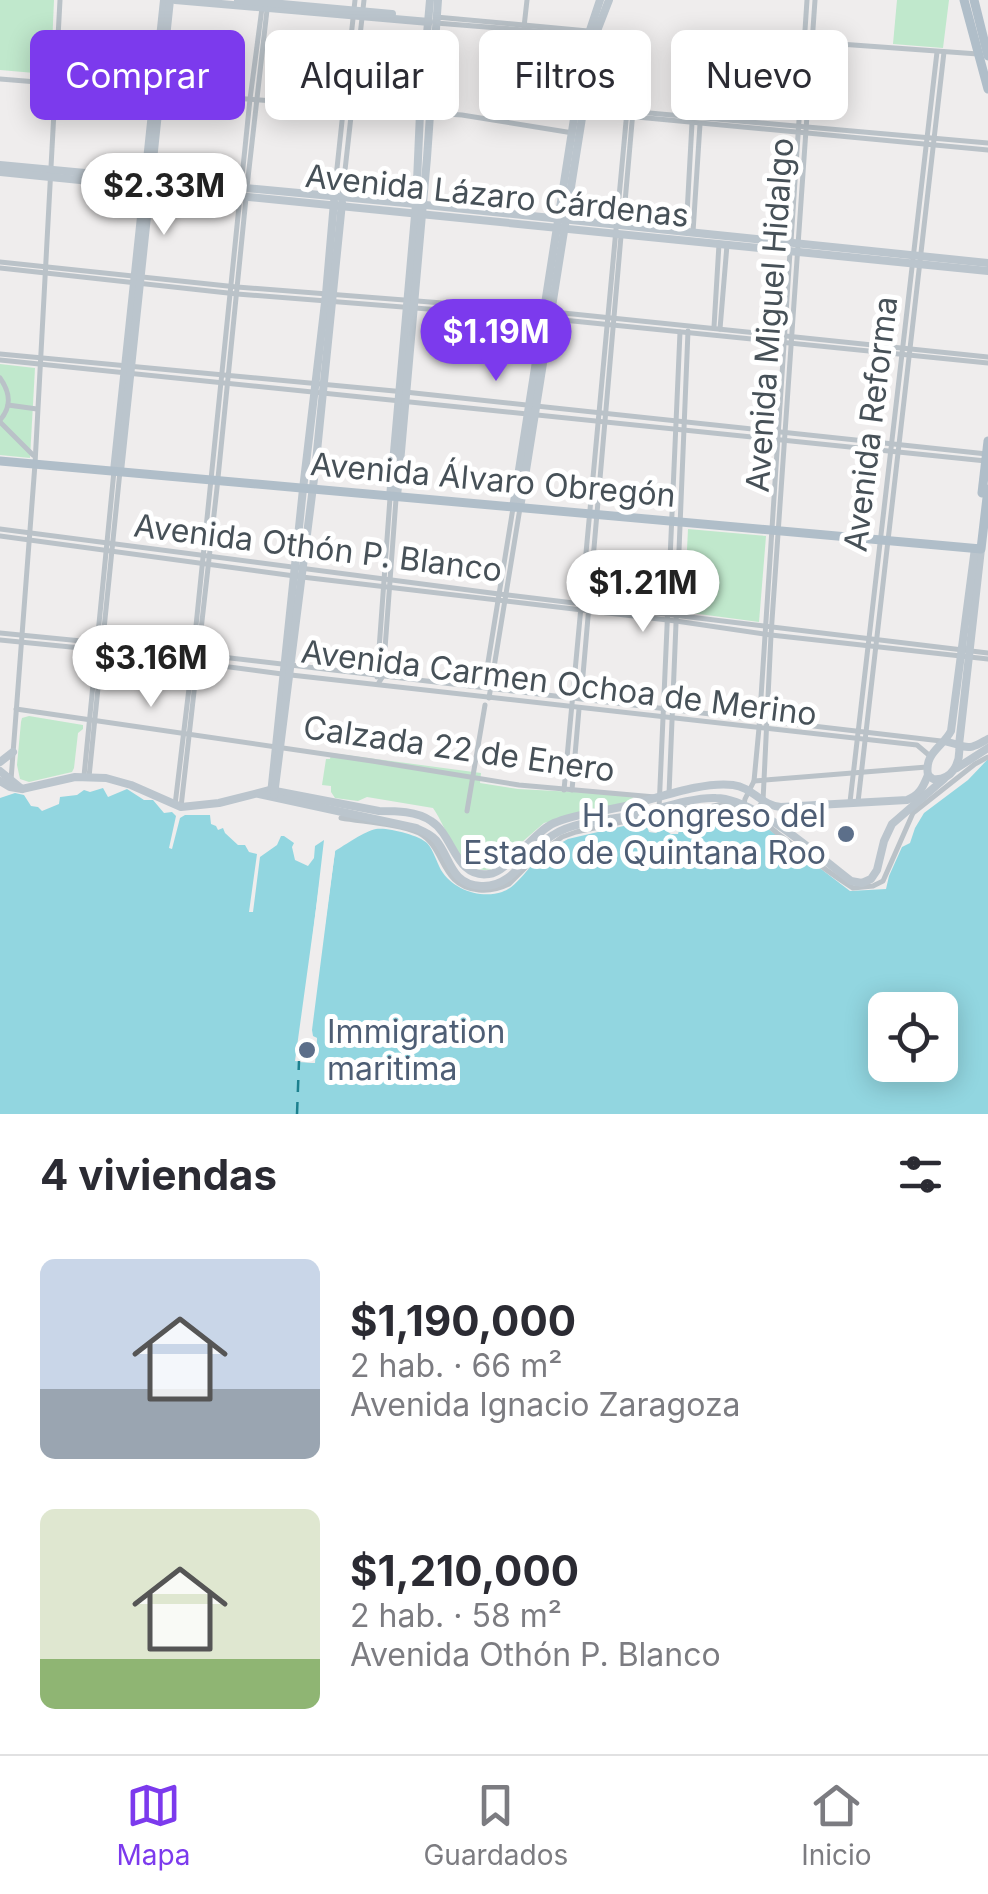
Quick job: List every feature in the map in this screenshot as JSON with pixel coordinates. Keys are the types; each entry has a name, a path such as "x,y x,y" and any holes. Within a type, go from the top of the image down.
{"main road":[{"path":"166,30 170,0 265,3"},
{"path":"238,0 432,20"},
{"path":"431,30 435,0"},
{"path":"593,30 600,0"},
{"path":"594,30 609,0"},
{"path":"968,0 985,54 988,89"},
{"path":"117,471 155,120"},
{"path":"393,497 425,120"},
{"path":"562,223 576,120"},
{"path":"516,508 580,120"},
{"name":"Avenida Lázaro Cárdenas","path":"0,168 988,267"},
{"path":"272,793 338,201"},
{"path":"984,513 988,442"},
{"name":"Avenida Álvaro Obregón","path":"0,461 35,460 307,489 978,548"},
{"path":"0,781 22,790 86,776 106,778 178,806 272,793 337,811 394,810 428,819 444,832 467,870 482,875 497,872 540,831 699,788 755,784 763,801 773,807 906,800 920,792 930,756 951,731 988,490"},
{"path":"954,771 960,758 965,653"},
{"path":"944,741 967,748 988,739"},
{"path":"564,824 717,798 756,811 851,882 862,884 875,874 892,824 954,771 988,748"},
{"path":"0,762 13,752"},
{"path":"0,771 10,783"},
{"path":"928,771 932,779 944,779"}],"street":[{"path":"59,30 60,0"},
{"path":"358,11 364,0"},
{"path":"524,27 527,0"},
{"name":"Avenida Miguel Hidalgo","path":"807,0 808,30"},
{"name":"Avenida Miguel Hidalgo","path":"811,30 816,0"},
{"path":"178,806 265,3"},
{"path":"432,20 560,30"},
{"path":"848,45 985,54"},
{"name":"Avenida Reforma","path":"854,802 862,772 872,643 941,52"},
{"path":"0,78 30,81"},
{"path":"245,98 265,100"},
{"path":"459,115 573,134"},
{"path":"10,783 35,460 54,120"},
{"path":"338,201 342,120"},
{"path":"338,201 351,120"},
{"path":"568,790 629,120"},
{"path":"689,236 696,120"},
{"path":"708,120 988,146"},
{"name":"Avenida Miguel Hidalgo","path":"744,804 755,784 763,725 803,120"},
{"path":"718,331 724,240"},
{"path":"0,265 234,290 788,336 988,360"},
{"path":"669,807 676,618 675,425 684,329"},
{"path":"658,810 666,617 684,426 684,329"},
{"path":"718,331 788,344 906,351"},
{"path":"0,357 987,458"},
{"path":"0,378 8,391 8,405 0,421 35,460"},
{"path":"8,405 38,408"},
{"path":"86,776 117,471"},
{"path":"378,684 393,497"},
{"path":"466,811 516,508"},
{"name":"Avenida Othón P. Blanco","path":"0,533 988,656"},
{"path":"973,588 988,590"},
{"name":"Avenida Carmen Ochoa de Merino","path":"0,637 233,663 486,700 662,718 672,714"},
{"path":"324,669 324,678"},
{"name":"Avenida Carmen Ochoa de Merino","path":"287,670 380,675 763,725 944,741"},
{"path":"426,681 426,690"},
{"path":"549,704 550,696"},
{"path":"628,714 630,705"},
{"name":"Calzada 22 de Enero","path":"16,708 519,785 658,798"},
{"name":"Avenida Reforma","path":"854,802 853,773 862,736"},
{"name":"Avenida Carmen Ochoa de Merino","path":"862,736 917,745 930,756"},
{"path":"337,811 417,832 427,838 457,882 471,889 493,890 509,884 552,843 576,832 686,808 692,811 726,804 753,815 853,888 883,880 913,813 988,757"},
{"path":"755,784 862,772 928,771"},
{"name":"Avenida Miguel Hidalgo","path":"755,784 763,801"},
{"path":"756,811 763,801"}],"green space":[{"path":"0,0 54,0 53,30 30,30 30,73 0,70"},
{"path":"897,0 949,0 943,48 893,44"},
{"path":"0,364 35,368 30,458 0,455"},
{"path":"688,529 766,536 759,622 684,612"},
{"path":"29,716 83,725 78,733 72,772 29,782 20,779 17,765 21,722"},
{"path":"331,753 481,773 480,783 518,789 631,795 634,799 544,823 496,868 483,870 464,861 433,808 367,797 358,801 335,798 331,786 322,785 326,759 330,759"}],"water":[{"path":"988,759 988,1114 0,1114 0,798 15,793 24,795 31,806 42,811 59,804 60,797 84,790 103,788 108,797 127,789 144,800 153,800 164,813 176,816 169,848 172,849 180,818 210,815 211,824 218,830 223,828 238,845 257,854 249,912 253,912 260,857 277,845 281,836 294,843 295,860 308,866 314,858 315,846 324,840 298,1062 315,1063 317,1038 312,1030 335,851 366,832 387,829 417,837 429,846 453,883 468,891 494,894 510,888 540,858 568,839 645,821 649,832 663,829 678,834 682,819 722,807 742,812 763,825 850,891 886,889 902,847 910,843 924,813 968,780"}],"pier":[{"path":"326,836 329,841 307,1029 330,850 336,845 311,1025 311,1037 317,1038 314,1063 295,1061"}],"ferry route":[{"path":"297,1114 299,1061"}],"place":[{"name":"H. Congreso del Estado de Quintana Roo","path":"846,834"},
{"name":"Immigration maritima","path":"307,1050"}]}
